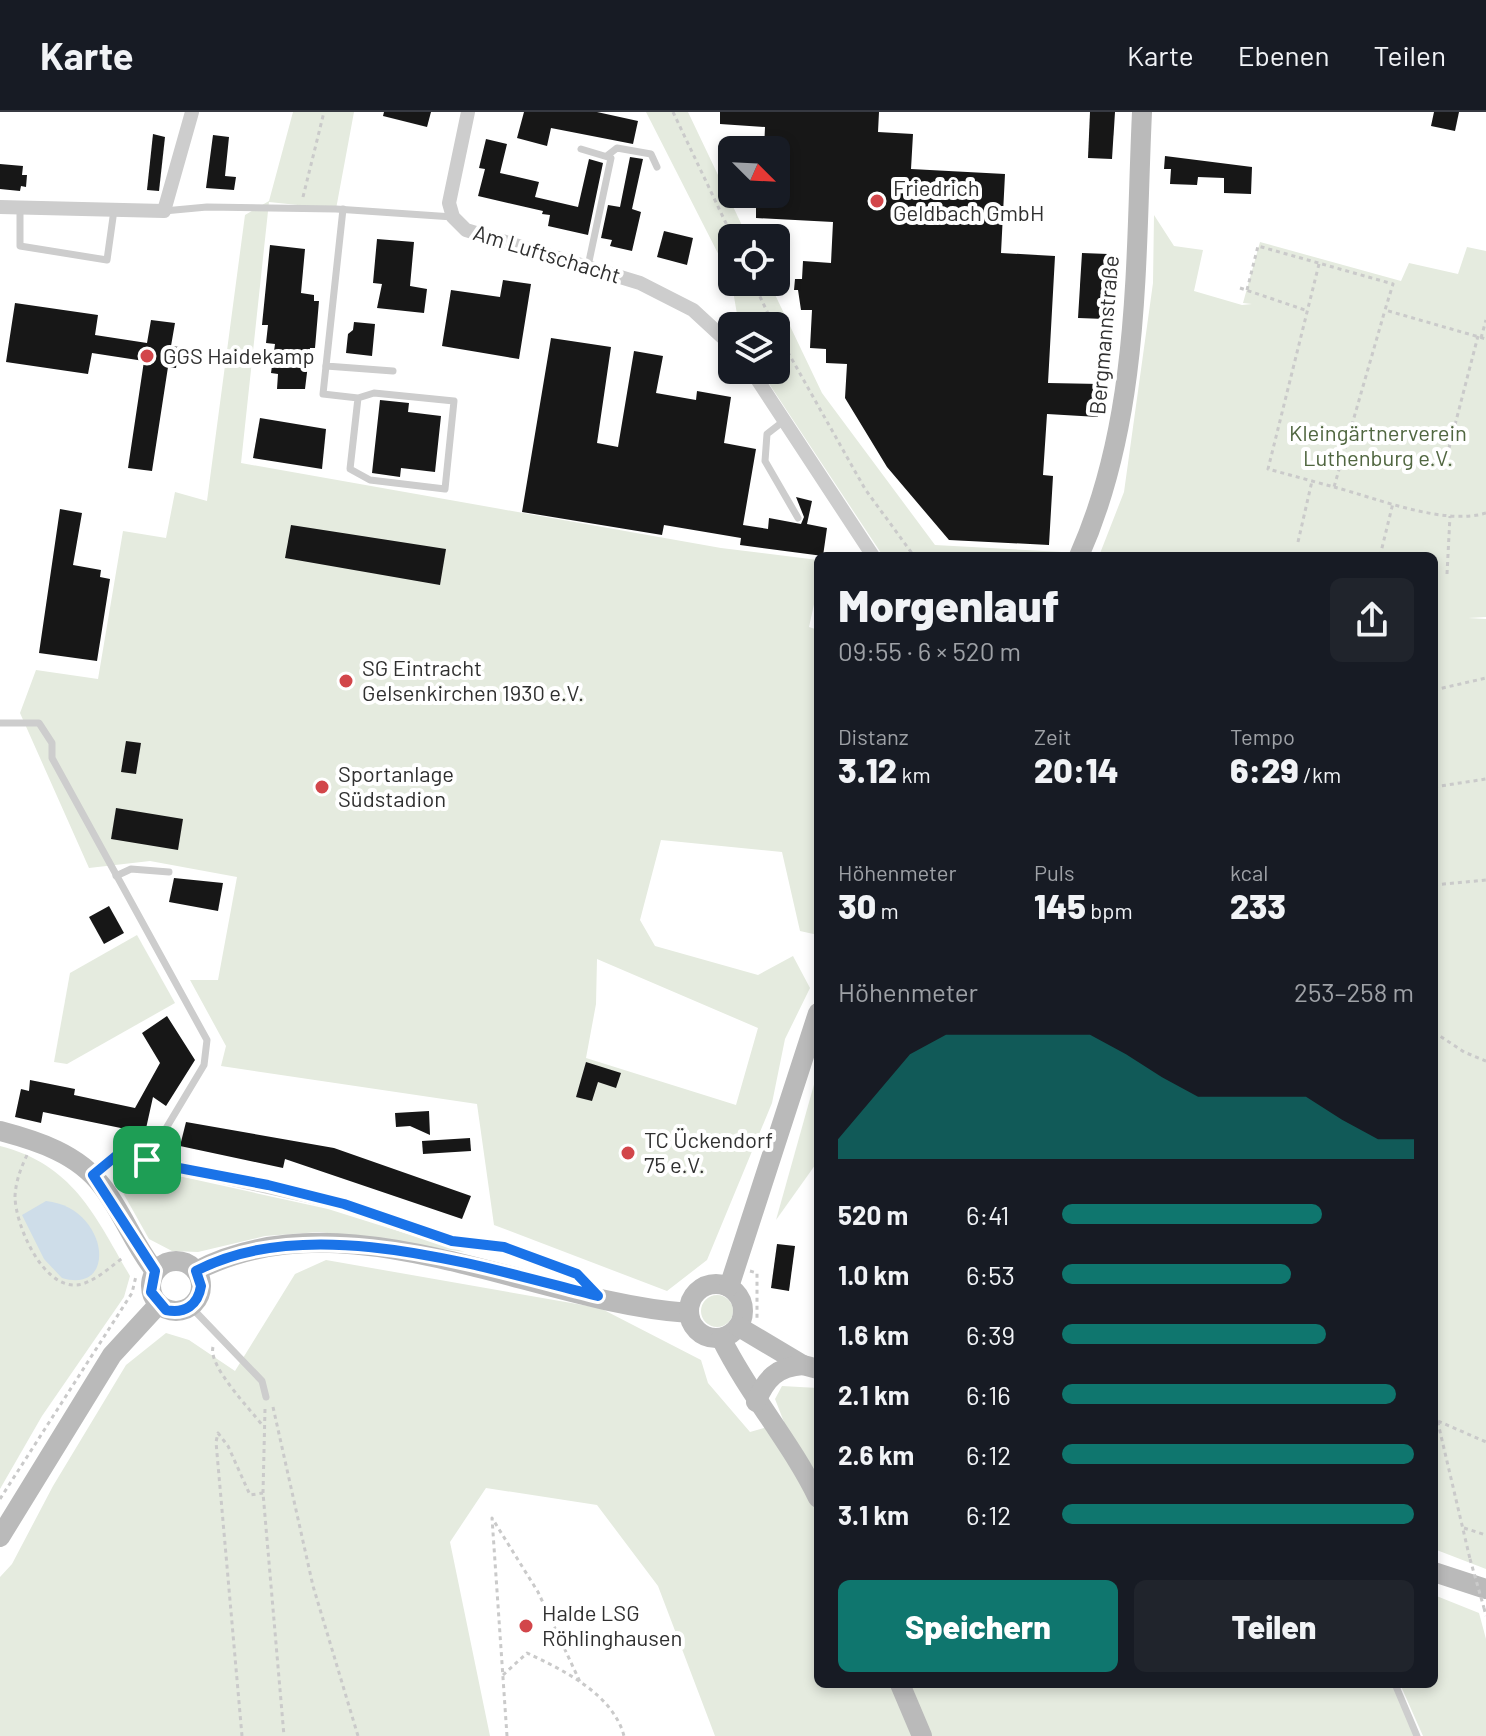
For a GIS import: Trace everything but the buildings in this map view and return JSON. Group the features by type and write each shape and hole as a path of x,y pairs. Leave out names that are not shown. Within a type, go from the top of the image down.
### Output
{"street":[{"path":"0,207 164,211 192,112"},
{"name":"Am Luftschacht","path":"468,112 449,189 453,217 466,230 588,266 675,299 693,310 718,333"},
{"name":"Bergmannstraße","path":"1081,552 1101,502 1127,386 1142,112"},
{"path":"761,384 870,552"},
{"path":"729,1287 814,1025"},
{"path":"0,1131 68,1156 93,1175 137,1248 155,1271"},
{"path":"93,1175 116,1156 147,1160 316,1197 452,1241 504,1247"},
{"path":"196,1271 212,1262 268,1247 326,1244 409,1254 526,1278 646,1309 689,1313"},
{"path":"175,1261 196,1271 201,1286 191,1307 174,1311 158,1305 150,1285 155,1271 175,1261"},
{"path":"713,1284 729,1287 741,1301 743,1319 730,1332 712,1338 696,1330 689,1313 698,1291 713,1284"},
{"path":"0,1537 104,1366 158,1305"},
{"path":"730,1332 757,1338 810,1367"},
{"path":"730,1332 756,1402 807,1474 814,1489"},
{"path":"756,1402 763,1385 783,1367 810,1367"},
{"path":"1438,1574 1485,1599"},
{"path":"902,1688 922,1736"}],"lane":[{"path":"608,155 617,148 651,154 657,167"},
{"path":"581,149 608,155"},
{"path":"588,266 602,211 610,164 608,155"},
{"path":"164,211 207,207 300,208 453,217"},
{"path":"20,208 20,246 107,260 114,210"},
{"path":"343,209 323,394 358,398 374,393 454,401 445,489 370,480 350,469 358,398"},
{"path":"326,366 393,371"},
{"path":"785,420 767,434 765,461 798,518"},
{"path":"0,723 39,723 52,743 52,758 208,1047 204,1065 147,1160"},
{"path":"116,876 131,869 169,872"},
{"path":"191,1307 215,1336 262,1381 266,1397"},
{"path":"1397,1688 1417,1736"}],"path":[{"path":"300,208 324,112"},
{"path":"673,112 726,224"},
{"path":"1247,290 1258,246 1393,284 1334,487"},
{"path":"1319,264 1268,469 1450,516 1486,513"},
{"path":"1240,288 1306,311"},
{"path":"1385,310 1482,338"},
{"path":"1449,448 1486,320"},
{"path":"790,359 865,489 911,552"},
{"path":"764,388 767,384"},
{"path":"1298,542 1312,481"},
{"path":"1381,552 1393,503"},
{"path":"1447,574 1450,516"},
{"path":"1438,689 1486,678"},
{"path":"1438,786 1486,779"},
{"path":"1438,885 1486,880"},
{"path":"1438,1035 1464,1052 1486,1061"},
{"path":"33,1141 18,1176 16,1210 48,1273 64,1283 82,1284 137,1248"},
{"path":"504,1247 577,1274"},
{"path":"0,1499 132,1293 137,1248"},
{"path":"757,1273 757,1338"},
{"path":"215,1336 211,1355 218,1369 263,1426"},
{"path":"266,1397 263,1493 284,1736"},
{"path":"266,1397 275,1411 313,1586 358,1736"},
{"path":"1438,1421 1486,1442"},
{"path":"1438,1421 1470,1559 1485,1599 1486,1616"},
{"path":"242,1736 216,1442 218,1433 228,1446 250,1495 263,1493"},
{"path":"507,1736 492,1518 538,1592 581,1684"},
{"path":"1464,1528 1486,1535"},
{"path":"503,1675 527,1653 605,1700 624,1736"}],"green space":[{"path":"293,112 354,112 336,209 269,202 241,463 721,548 814,560 814,604 809,627 814,629 814,934 800,931 782,852 661,840 640,920 655,946 758,975 793,956 810,988 785,1039 772,1103 707,1260 667,1291 494,1225 477,1104 221,1066 226,1046 190,980 218,980 237,877 150,861 89,868 20,713 36,670 98,679 123,531 166,538 175,492 207,501 245,215 269,201","holes":["597,959 758,1028 736,1105 586,1058 596,1004"]},
{"path":"646,112 688,112 718,175 718,208 734,208 741,224 718,224 718,253"},
{"name":"Kleingärtnerverein Luthenburg e.V.","path":"1154,215 1174,246 1203,250 1194,291 1242,305 1252,304 1243,303 1260,242 1401,281 1409,263 1458,274 1467,247 1486,251 1486,617 1468,618 1486,619 1486,1569 1438,1551 1438,552 1101,552 1124,492 1153,283"},
{"path":"734,296 776,296 783,312 737,312"},
{"path":"790,326 822,393 935,545 1062,552 880,552 769,384 790,384"},
{"path":"137,935 175,1003 67,1064 54,1062 70,973"},
{"path":"814,1085 814,1167 776,1220"},
{"path":"0,1146 47,1166 80,1196 130,1276 124,1297 42,1416 0,1489"},
{"path":"124,1164 328,1209 465,1252 320,1232 265,1236 198,1252 172,1251 149,1239 113,1175 116,1167"},
{"path":"326,1260 600,1308 701,1360 708,1383 750,1432 784,1422 775,1399 782,1386 814,1388 814,1688 1396,1688 1416,1736 715,1736 658,1586 597,1505 486,1488 450,1542 490,1736 0,1736 0,1577 12,1564 53,1486 126,1365 166,1333 189,1340 235,1371 295,1274"},
{"path":"717,1295 728,1300 733,1311 728,1322 717,1327 706,1322 701,1311 706,1300"},
{"path":"1438,1597 1479,1613 1486,1639 1486,1736 1423,1736 1402,1688 1438,1688"}],"water":[{"path":"46,1201 67,1207 83,1218 93,1232 99,1248 98,1263 92,1274 80,1280 62,1278 44,1259 22,1215"}],"place":[{"name":"Friedrich Geldbach GmbH","path":"877,201"},
{"name":"GGS Haidekamp","path":"147,356"},
{"name":"SG Eintracht Gelsenkirchen 1930 e.V.","path":"346,681"},
{"name":"Sportanlage Südstadion","path":"322,787"},
{"name":"TC Ückendorf 75 e.V.","path":"628,1153"},
{"name":"Halde LSG Röhlinghausen","path":"526,1626"}],"route":[{"path":"116,1156 147,1160 344,1204 452,1241 504,1247 577,1274 598,1296 409,1254 364,1247 296,1243 212,1262 196,1271 200,1278 200,1294 191,1307 166,1310 158,1305 151,1292 155,1271 137,1248 104,1188 93,1175 116,1156"}]}
